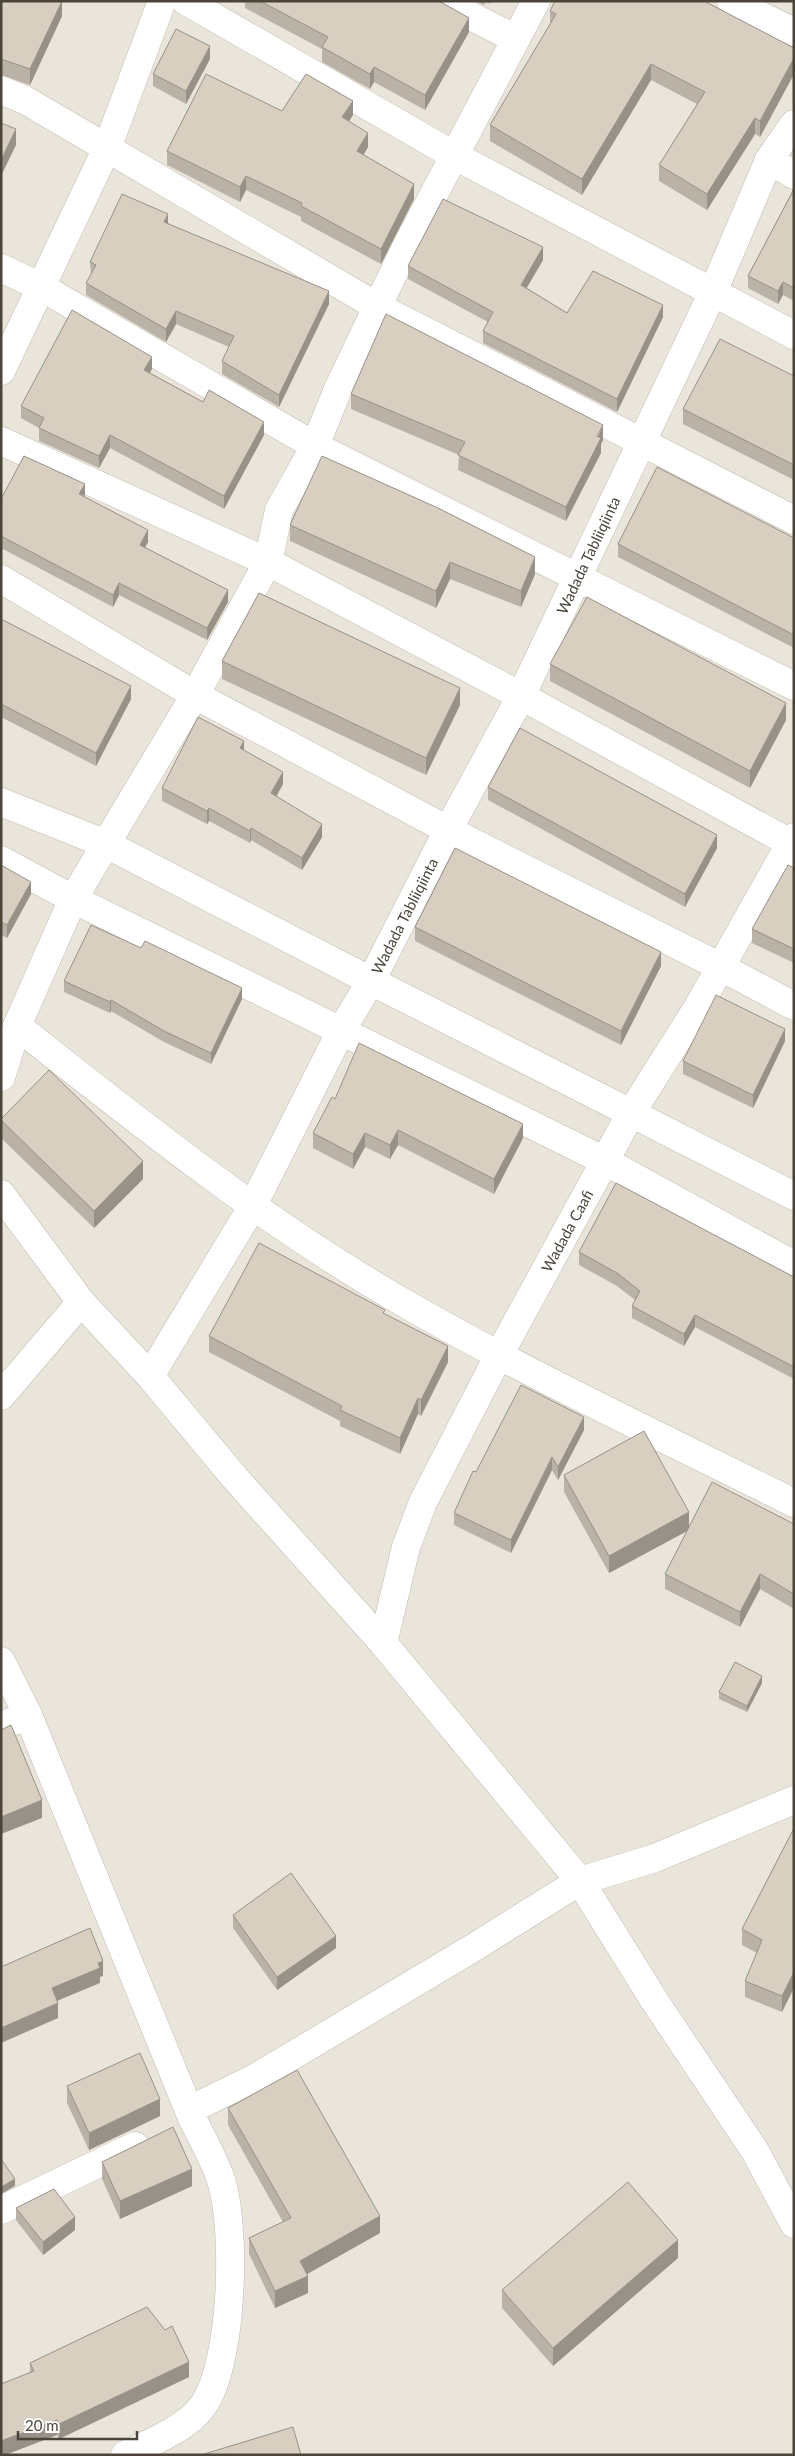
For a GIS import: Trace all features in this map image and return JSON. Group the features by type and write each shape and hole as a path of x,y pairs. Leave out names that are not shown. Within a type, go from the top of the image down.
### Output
{"street":[{"path":"1,371 107,148 162,1"},
{"path":"186,1 455,156 794,335"},
{"path":"441,1 516,39"},
{"path":"1,1077 17,1026 73,899 195,695 268,562 279,510 315,446 338,389 406,247 536,1"},
{"path":"732,1 794,32"},
{"path":"1,90 25,100 378,308 794,520"},
{"name":"Wadada Tabliiqiinta","path":"150,1376 252,1207 341,1031 371,981 448,830 521,696 712,292 769,160 794,124"},
{"path":"769,160 794,175"},
{"path":"1,268 41,287 315,446 794,686"},
{"path":"1,441 268,562 793,842"},
{"path":"1,579 195,695 448,830 719,966 794,1006"},
{"path":"1,802 106,844 794,1196"},
{"name":"Wadada Caafi","path":"383,1644 406,1547 423,1502 499,1355 631,1113 698,1007 719,966 793,842"},
{"path":"1,860 73,899 605,1161 794,1265"},
{"path":"17,1026 177,1152 252,1207 412,1307 499,1355 794,1503"},
{"path":"1,1194 81,1302 150,1376 235,1478 383,1644 580,1881 654,2000 755,2151 794,2224"},
{"path":"1,1396 81,1302"},
{"path":"1,1661 28,1715 190,2114 221,2181 232,2254 227,2317 213,2389 201,2409 176,2430 125,2455"},
{"path":"1,1726 28,1715"},
{"path":"1,2210 162,2133 190,2114 256,2078 473,1948 580,1881 655,1858 794,1800"}],"shaded area":[{"path":"1,1 794,1 794,2455 1,2455"}],"building":[{"path":"1,1 62,1 30,69 1,59"},
{"path":"260,1 439,1 469,18 425,95 374,67 370,74 322,47 328,37"},
{"path":"555,1 704,1 794,48 794,58 760,121 755,118 707,194 659,165 705,92 651,64 582,179 490,125 556,14 550,11"},
{"path":"176,29 210,46 186,91 153,74"},
{"path":"206,74 282,111 306,74 353,101 342,117 368,133 357,151 414,184 381,249 301,206 302,203 246,176 240,187 167,151"},
{"path":"1,123 16,129 1,160"},
{"path":"794,189 794,288 783,282 778,291 748,276"},
{"path":"122,194 168,214 164,222 329,291 279,395 222,361 234,336 176,311 166,329 86,283 96,265 90,262"},
{"path":"443,199 543,247 521,285 567,313 593,271 663,305 617,399 483,331 493,312 408,266"},
{"path":"72,310 152,357 144,370 203,402 209,390 264,422 224,496 110,435 99,456 39,428 44,418 21,406"},
{"path":"386,314 603,425 597,436 601,438 566,507 458,455 465,442 351,394"},
{"path":"720,339 794,376 794,465 683,409"},
{"path":"24,456 85,484 79,494 148,530 140,545 228,590 207,628 119,583 113,595 1,536 1,499"},
{"path":"322,456 438,508 535,557 521,591 450,562 436,591 290,525"},
{"path":"657,467 794,538 794,635 618,544"},
{"path":"259,593 460,688 426,758 222,661"},
{"path":"587,597 786,703 750,771 550,664"},
{"path":"1,619 131,686 96,753 1,704"},
{"path":"198,717 244,741 240,748 283,772 271,793 322,824 302,858 251,828 250,831 209,808 207,811 162,788"},
{"path":"520,728 717,835 685,894 488,787"},
{"path":"455,848 661,952 621,1031 415,927"},
{"path":"1,865 31,882 7,925 1,922"},
{"path":"788,865 794,868 794,949 752,929"},
{"path":"91,925 141,948 145,941 242,988 211,1053 164,1031 111,1000 110,1002 64,981"},
{"path":"716,995 785,1029 753,1095 683,1061"},
{"path":"359,1043 523,1124 494,1179 398,1130 390,1145 365,1133 353,1154 313,1133 332,1097 335,1099"},
{"path":"49,1070 143,1161 94,1211 1,1120"},
{"path":"616,1183 794,1277 794,1367 695,1315 684,1334 632,1306 640,1291 617,1273 579,1252"},
{"path":"259,1243 385,1310 383,1313 448,1346 421,1400 418,1398 400,1438 340,1410 342,1406 209,1336"},
{"path":"521,1385 584,1417 558,1467 552,1457 511,1540 454,1513 473,1471 476,1472"},
{"path":"644,1431 689,1512 609,1556 564,1475"},
{"path":"712,1482 794,1524 794,1594 760,1574 740,1612 665,1574"},
{"path":"735,1662 762,1676 747,1706 719,1692"},
{"path":"11,1725 42,1800 1,1817 1,1730"},
{"path":"793,1830 794,1972 782,1996 745,1981 762,1940 742,1929"},
{"path":"291,1873 336,1936 277,1977 233,1915"},
{"path":"90,1928 103,1961 98,1963 100,1968 52,1988 58,2003 1,2028 1,1967"},
{"path":"140,2053 160,2099 89,2133 67,2086"},
{"path":"297,2070 380,2216 300,2261 308,2276 275,2291 249,2238 291,2218 228,2108"},
{"path":"173,2127 192,2169 120,2201 102,2162"},
{"path":"1,2159 15,2179 1,2187"},
{"path":"628,2182 678,2240 553,2348 502,2290"},
{"path":"54,2189 75,2217 43,2242 16,2208"},
{"path":"147,2307 165,2330 172,2326 189,2362 59,2424 57,2420 1,2441 1,2384 34,2371 30,2363"},
{"path":"293,2427 301,2455 201,2455"}]}
